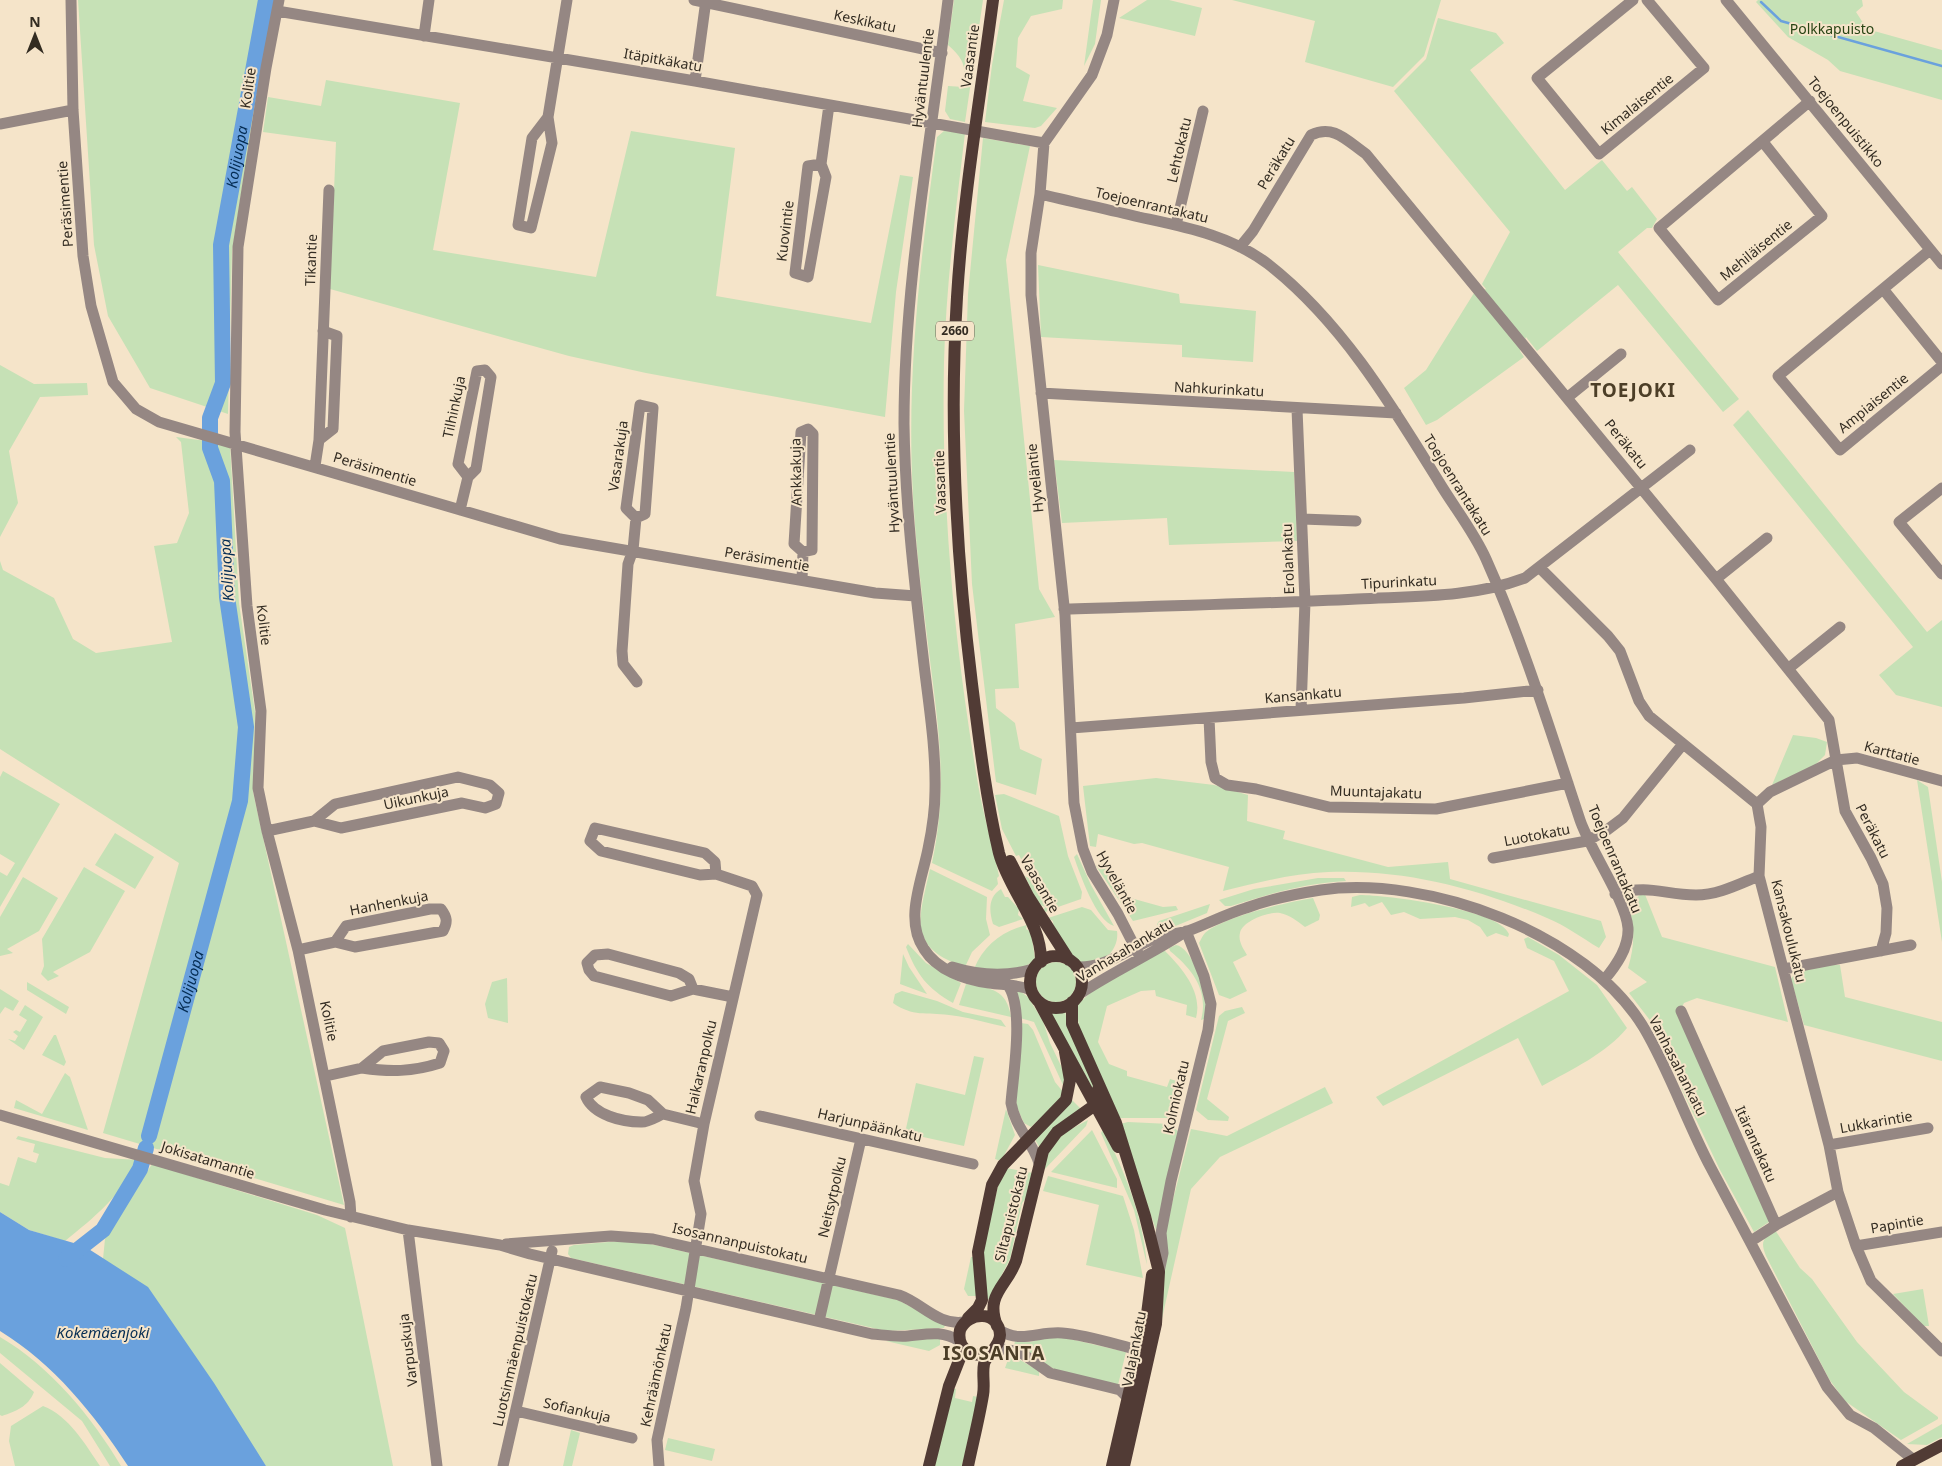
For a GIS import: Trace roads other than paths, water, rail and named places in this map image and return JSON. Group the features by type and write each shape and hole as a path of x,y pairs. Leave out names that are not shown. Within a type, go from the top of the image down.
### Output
{"main road":[{"name":"Vaasantie","path":"993,0 973,144 957,296 953,388 954,466 959,562 985,776 1003,863 1013,889 1037,934 1041,946 1037,965"},
{"name":"Vaasantie","path":"993,818 1008,857 1028,896 1073,964"},
{"path":"1054,957 1073,964 1081,980 1075,999 1056,1008 1039,1002 1031,990 1030,980 1037,965 1054,957"},
{"name":"Valajankatu","path":"1075,999 1072,1024 1116,1123 1151,1238 1159,1272 1156,1324 1124,1466"},
{"name":"Valajankatu","path":"1039,1002 1128,1166"},
{"name":"Siltapuistokatu","path":"966,1320 978,1308 982,1300 978,1252 992,1185 1003,1165 1026,1139 1062,1105 1068,1094 1070,1074 1065,1052"},
{"path":"1095,1105 1100,1086"},
{"name":"Siltapuistokatu","path":"998,1328 992,1310 993,1302 997,1292 1012,1272 1016,1261 1039,1163 1049,1140 1095,1105"},
{"name":"Valajankatu","path":"1112,1466 1147,1314 1152,1278 1151,1238"},
{"path":"928,1466 948,1386 960,1358 960,1330 966,1320 983,1315 989,1318 998,1328 999,1339 984,1363 984,1393 968,1466"},
{"path":"961,1343 973,1355 987,1354 994,1349"},
{"path":"1902,1466 1942,1445"}],"street":[{"name":"Peräsimentie","path":"71,0 73,110 88,290 103,352 113,382 136,410 159,422 560,539 875,593 916,596"},
{"path":"424,36 430,0"},
{"path":"548,117 532,138 518,225 531,228 552,143 548,117 567,0"},
{"name":"Hyväntuulentie","path":"948,0 914,258 906,360 906,481 916,596 933,741 936,793 929,847 916,902 915,924 921,944 932,959 954,968 989,979 1014,974 1037,965"},
{"path":"1044,143 1092,75 1107,35 1114,0"},
{"name":"Kimalaisentie","path":"1633,0 1537,78 1599,154 1704,68 1647,0"},
{"name":"Toejoenpuistikko","path":"1726,0 1942,264"},
{"path":"695,81 702,1"},
{"name":"Keskikatu","path":"702,1 942,53"},
{"name":"Itäpitkäkatu","path":"278,6 424,36 557,57 1044,143"},
{"name":"Kolitie","path":"278,6 238,247 235,432 246,606 260,711 258,788 267,831 298,950 326,1076 350,1202 350,1217"},
{"name":"Mehiläisentie","path":"1763,142 1822,216 1718,300 1659,228 1810,101"},
{"name":"Kuovintie","path":"821,164 808,166 795,273 808,277 826,176 821,164 829,105"},
{"path":"0,124 73,110"},
{"name":"Lehtokatu","path":"1176,225 1203,111"},
{"name":"Peräkatu","path":"1240,247 1253,231 1311,135 1322,130 1337,133 1366,154 1642,487 1789,668 1828,720 1845,811 1883,884 1887,908 1886,933 1881,951"},
{"name":"Hyveläntie","path":"1044,143 1040,194 1030,268 1041,394 1064,609 1074,803 1083,850 1092,872 1118,914 1138,952"},
{"name":"Tikantie","path":"315,466 319,440 328,190"},
{"name":"Toejoenrantakatu","path":"1040,194 1197,229 1240,247 1267,264 1289,283 1342,339 1396,413 1485,557 1538,690 1587,841 1623,912 1628,928 1627,934 1617,965 1604,980"},
{"name":"Ampiaisentie","path":"1930,250 1778,376 1840,450 1942,366"},
{"path":"1883,289 1942,362"},
{"path":"1568,397 1621,354"},
{"name":"Tilhinkuja","path":"460,510 468,477 476,469 491,377 486,370 477,371 458,464 468,477"},
{"name":"Nahkurinkatu","path":"1041,394 1396,413"},
{"name":"Vasarakuja","path":"640,405 648,405 653,408 645,514 636,518 626,508 640,405"},
{"name":"Erolankatu","path":"1297,409 1304,602 1301,709"},
{"name":"Ankkakuja","path":"808,428 813,434 812,550 803,552 794,544 801,432 808,428"},
{"name":"Tipurinkatu","path":"1064,609 1304,602 1452,594 1498,589 1525,578 1540,568 1690,450"},
{"path":"1942,488 1899,522 1942,574"},
{"name":"Vasarakuja","path":"636,518 633,550 628,564 622,651 623,664 637,682"},
{"path":"1302,519 1356,521"},
{"path":"1716,579 1767,538"},
{"name":"Ankkakuja","path":"802,580 803,552"},
{"path":"1540,568 1608,636 1620,651 1639,701 1649,716 1757,804"},
{"path":"1789,668 1840,627"},
{"name":"Kansankatu","path":"1071,728 1464,698 1538,690"},
{"name":"Muuntajakatu","path":"1209,718 1211,762 1215,778 1227,785 1256,789 1329,807 1436,809 1568,784"},
{"name":"Luotokatu","path":"1493,858 1587,841 1607,830 1623,818 1683,744"},
{"name":"Karttatie","path":"1757,804 1770,792 1820,770 1836,760 1857,758 1942,781"},
{"name":"Uikunkuja","path":"267,831 314,821 342,828 462,803 485,808 496,804 499,793 490,785 458,777 334,804 314,821"},
{"name":"Kansakoulukatu","path":"1757,804 1761,834 1759,876 1829,1145 1838,1192 1856,1246 1871,1281 1942,1351"},
{"path":"595,828 705,853 715,862 716,874 700,875 601,852 590,841 595,828"},
{"name":"Haikaranpolku","path":"688,1291 701,1214 694,1181 704,1124 757,895 752,886 716,874"},
{"path":"1615,894 1648,888 1697,895 1720,892 1759,876"},
{"name":"Vanhasahankatu","path":"1073,964 1089,968 1138,952 1164,946 1186,931 1245,908 1281,897 1323,890 1382,890 1451,902 1510,920 1563,949 1604,980 1643,1027 1710,1166 1826,1388 1850,1415 1874,1428 1914,1460"},
{"name":"Hanhenkuja","path":"298,950 335,942 355,948 443,931 447,925 447,917 441,909 430,909 346,926 335,942"},
{"name":"Kolmiokatu","path":"1159,1272 1162,1253 1161,1233 1208,1030 1211,1004 1204,976 1186,931"},
{"path":"1784,969 1911,945"},
{"name":"Vanhasahankatu","path":"1075,999 1138,952"},
{"path":"693,989 689,979 679,972 608,954 595,955 587,963 589,970 594,976 671,996 693,989 733,997"},
{"path":"989,979 1031,990"},
{"path":"989,979 1008,998 1015,1010"},
{"name":"Siltapuistokatu","path":"1007,984 1013,995 1015,1010 1016,1042 1011,1103 1018,1126 1035,1150 1039,1163"},
{"name":"Itärantakatu","path":"1680,1011 1776,1225"},
{"path":"326,1076 362,1068 392,1073 429,1067 440,1063 444,1051 439,1043 429,1042 383,1051 362,1068"},
{"path":"662,1114 642,1123 608,1116 590,1106 586,1097 600,1087 629,1093 648,1100 662,1114 704,1124"},
{"name":"Jokisatamantie","path":"0,1115 137,1153 350,1217 408,1230"},
{"name":"Harjunpäänkatu","path":"760,1116 973,1164"},
{"name":"Lukkarintie","path":"1829,1145 1928,1128"},
{"name":"Neitsytpolku","path":"819,1321 861,1139"},
{"path":"1751,1242 1776,1225 1838,1192"},
{"name":"Isosannanpuistokatu","path":"408,1230 500,1245 688,1291 885,1336 946,1334 961,1343"},
{"name":"Varpuskuja","path":"408,1230 437,1466"},
{"name":"Papintie","path":"1856,1246 1942,1232"},
{"name":"Isosannanpuistokatu","path":"500,1245 625,1236 653,1239 696,1247 910,1299 943,1321 955,1323 966,1320"},
{"name":"Luotsinmäenpuistokatu","path":"503,1466 551,1258 552,1241"},
{"name":"Kehräämönkatu","path":"659,1466 657,1457 658,1432 688,1291"},
{"path":"998,1328 1013,1337 1022,1338 1064,1333 1138,1350 1143,1357 1145,1372"},
{"path":"994,1349 1020,1352 1050,1373 1120,1390 1127,1397"},
{"name":"Sofiankuja","path":"516,1411 632,1438"}],"water":[{"name":"Kokemäenjoki","path":"0,1212 29,1230 84,1246 148,1287 214,1383 266,1466 128,1466 72,1391 20,1344 0,1331"}],"waterway":[{"name":"Kolijuopa","path":"149,1136 240,801 246,727 227,597 222,481 210,448 210,418 223,383 221,245 266,0"},
{"path":"1761,2 1781,21 1942,66"},
{"name":"Kolijuopa","path":"66,1259 103,1230 140,1169 146,1148"}],"district":[{"name":"TOEJOKI","path":"1633,390"},
{"name":"ISOSANTA","path":"994,1353"}],"park label":[{"name":"Polkkapuisto","path":"1832,29"}]}
